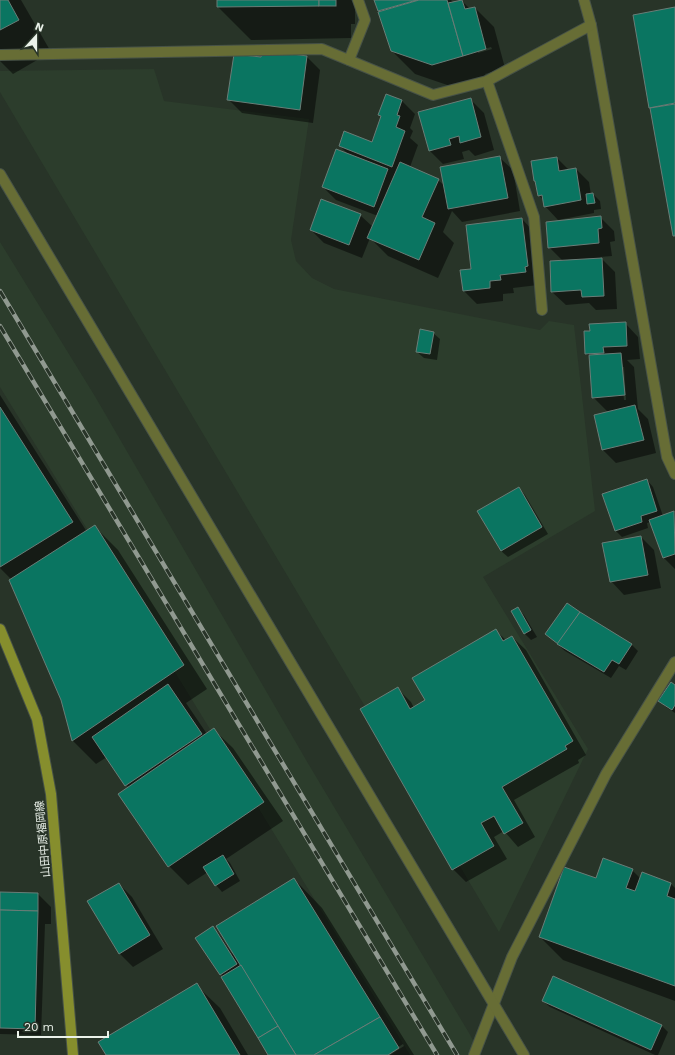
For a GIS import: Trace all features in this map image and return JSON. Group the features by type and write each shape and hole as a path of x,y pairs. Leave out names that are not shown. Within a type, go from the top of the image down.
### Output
{"main road":[{"name":"山田中原福岡線","path":"0,630 37,719 51,794 73,1055"}],"street":[{"path":"349,60 365,20 358,0"},
{"path":"584,0 591,25 667,457 675,474"},
{"path":"0,55 322,49 433,95 487,81 591,25"},
{"path":"487,81 534,217 542,310"},
{"path":"0,174 524,1055"},
{"path":"474,1055 512,956 606,774 675,662"}],"shaded area":[{"path":"154,69 164,101 309,119 291,240 296,261 312,278 334,289 540,330 549,321 574,325 595,511 483,577 588,749 499,932 0,92 0,71"},
{"path":"0,242 96,398 309,765 481,1055 410,1055 0,387"}],"building":[{"path":"0,0 8,0 19,20 0,30"},
{"path":"217,0 319,0 319,6 217,7"},
{"path":"319,0 336,0 336,6 319,6"},
{"path":"374,0 417,0 378,11"},
{"path":"419,0 447,0 463,56 432,65 391,51 378,12"},
{"path":"462,0 465,9 475,7 486,49 463,56 448,3"},
{"path":"675,7 675,103 649,108 633,15"},
{"path":"263,50 307,56 300,110 227,100 234,54 261,57"},
{"path":"386,94 402,100 397,115 400,116 396,127 405,131 392,167 339,146 344,131 372,142 381,116 378,115"},
{"path":"471,98 481,137 460,143 459,136 449,139 451,145 429,151 418,112"},
{"path":"675,104 675,236 673,236 650,108"},
{"path":"336,149 388,169 374,207 322,187"},
{"path":"500,156 508,198 448,209 440,167"},
{"path":"557,157 559,171 576,168 581,200 544,207 542,195 538,196 531,161"},
{"path":"400,162 439,179 422,217 435,223 419,260 367,238"},
{"path":"593,193 595,203 587,204 586,194"},
{"path":"321,199 361,214 349,245 310,230"},
{"path":"601,216 602,228 598,229 599,243 548,248 546,222"},
{"path":"522,218 528,266 525,267 526,272 500,275 501,280 490,281 490,288 463,291 460,270 471,269 466,225"},
{"path":"602,258 604,296 582,297 581,290 551,292 550,261"},
{"path":"626,322 627,346 603,347 604,353 585,354 584,331 590,331 589,324"},
{"path":"420,329 434,332 430,354 416,352"},
{"path":"621,353 625,395 592,398 589,355"},
{"path":"635,405 644,440 602,450 594,415"},
{"path":"0,407 73,522 0,567"},
{"path":"647,479 657,511 641,516 642,522 615,531 602,494"},
{"path":"519,487 542,527 501,551 477,511"},
{"path":"674,511 675,554 663,558 649,520"},
{"path":"95,525 184,665 72,741 61,700 9,580"},
{"path":"641,536 648,575 610,582 602,543"},
{"path":"567,603 580,612 558,644 545,634"},
{"path":"518,607 531,630 524,634 511,611"},
{"path":"580,612 632,644 619,664 612,660 604,672 557,644"},
{"path":"496,629 503,641 512,636 573,741 565,746 567,749 502,787 523,823 504,834 494,816 481,823 494,846 452,870 360,709 398,687 410,709 425,700 412,678"},
{"path":"671,682 675,685 675,705 672,710 658,701"},
{"path":"168,684 202,734 125,786 92,737"},
{"path":"214,728 264,802 168,867 118,794"},
{"path":"223,855 234,874 215,886 203,867"},
{"path":"603,858 633,869 626,888 635,891 642,872 671,883 667,896 675,899 675,986 539,937 564,867 596,878"},
{"path":"294,878 380,1017 314,1055 296,1055 216,926"},
{"path":"119,883 150,935 119,954 87,901"},
{"path":"0,892 38,893 38,911 0,910"},
{"path":"0,910 38,911 35,1029 0,1028"},
{"path":"213,926 237,964 220,975 195,938"},
{"path":"241,965 278,1026 258,1038 221,977"},
{"path":"553,976 662,1025 651,1050 542,1001"},
{"path":"197,983 240,1055 106,1055 98,1042"},
{"path":"380,1017 399,1048 388,1055 314,1055"},
{"path":"278,1026 296,1055 268,1055 258,1038"}],"railway":[{"path":"0,291 457,1055"},
{"path":"0,326 437,1055"}]}
